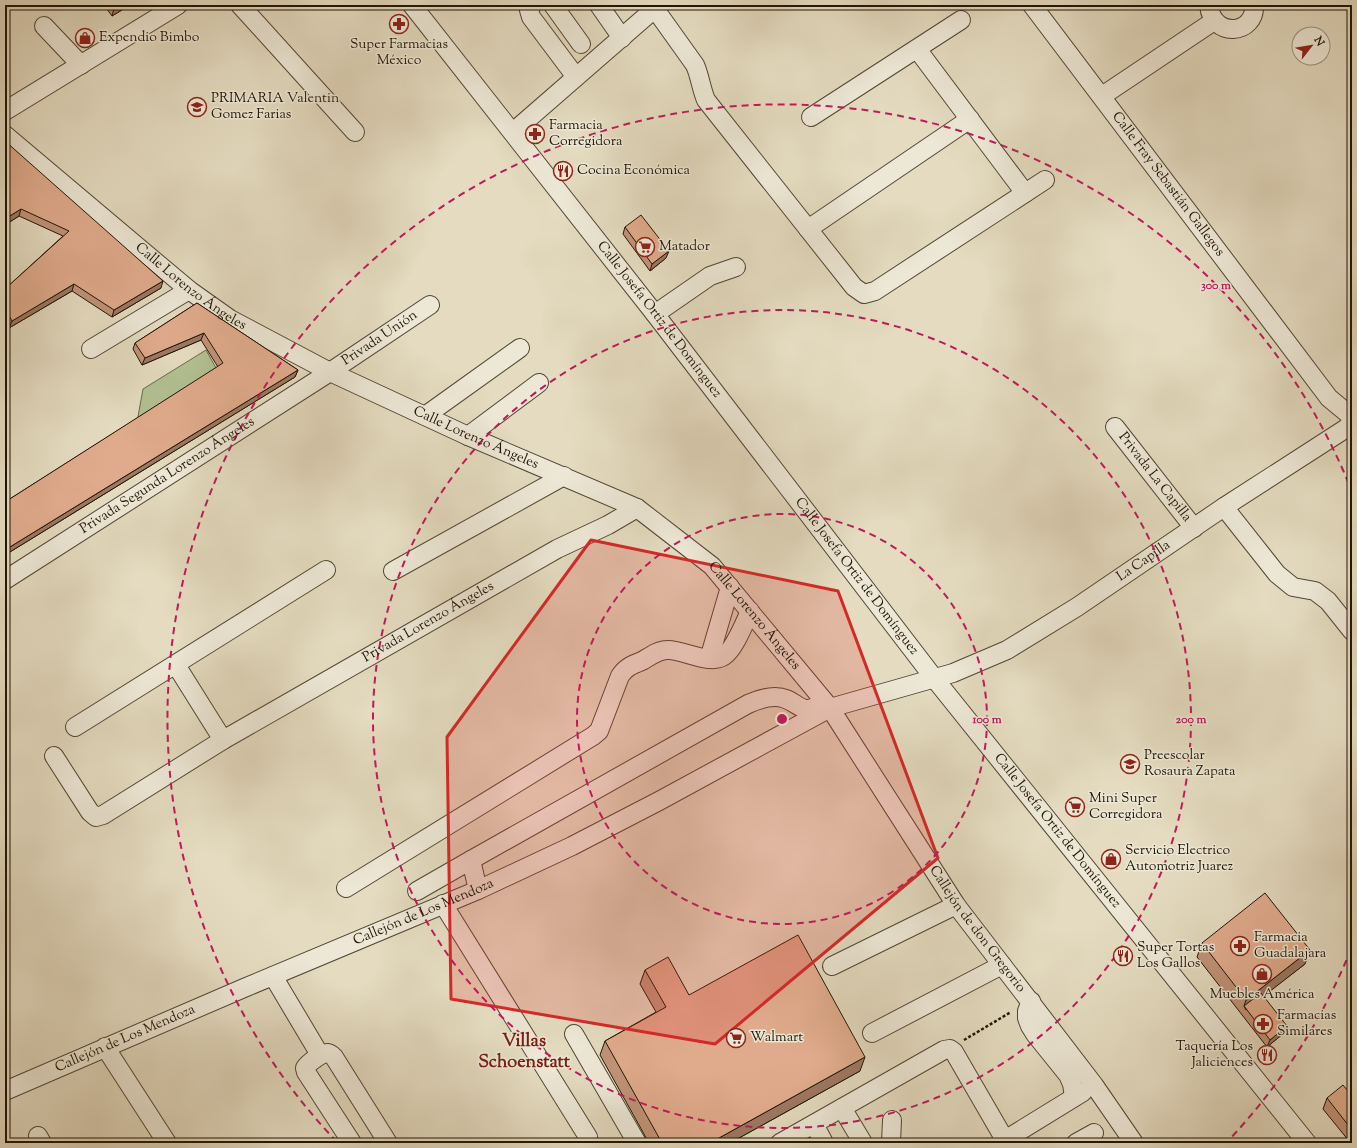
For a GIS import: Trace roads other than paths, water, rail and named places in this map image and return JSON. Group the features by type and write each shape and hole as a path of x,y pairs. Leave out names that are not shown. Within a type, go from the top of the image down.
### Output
{"street":[{"path":"5,111 178,5"},
{"path":"240,5 355,132"},
{"name":"Calle Josefa Ortiz de Domínguez","path":"412,5 655,314 934,678 1307,1143"},
{"path":"532,5 529,10 531,17 576,77"},
{"path":"553,5 581,44"},
{"path":"599,5 622,38"},
{"name":"Calle Fray Sebastián Gallegos","path":"1032,5 1350,424"},
{"path":"1102,96 1212,13 1220,26 1228,29 1237,29 1246,25 1252,18 1255,10 1254,5"},
{"path":"513,132 657,7 695,65 706,100 854,287 864,294 875,291 1045,180"},
{"path":"811,117 961,20"},
{"path":"44,26 81,65"},
{"path":"917,49 1025,193"},
{"path":"808,229 970,119"},
{"name":"Calle Lorenzo Ángeles","path":"5,136 189,290 230,319 330,372 468,436 637,508 712,566 827,704"},
{"path":"655,314 710,276 736,267"},
{"path":"91,349 189,290"},
{"name":"Privada Unión","path":"330,372 430,305"},
{"path":"425,416 520,348"},
{"name":"Privada Segunda Lorenzo Ángeles","path":"5,580 330,372"},
{"path":"468,436 539,383"},
{"name":"La Capilla","path":"934,678 953,673 1007,650 1077,607 1224,507 1350,424"},
{"name":"Privada La Capilla","path":"1115,427 1194,528"},
{"path":"393,571 564,476"},
{"path":"1224,507 1276,574 1293,587 1315,591 1328,601 1352,631"},
{"name":"Privada Lorenzo Ángeles","path":"54,756 90,812 96,817 103,815 223,740 557,549 608,525 637,508"},
{"path":"75,727 326,570"},
{"path":"709,659 730,587"},
{"path":"346,888 593,736 599,731 620,676 625,669 660,651 668,650 709,659 719,658 725,655 732,646 750,611"},
{"path":"176,665 223,740"},
{"path":"417,891 748,704 762,698 777,697 791,701 804,709 810,710 827,704 934,678"},
{"name":"Callejón de Los Mendoza","path":"5,1090 478,890 572,846 659,801 827,704"},
{"name":"Callejón de don Gregorio","path":"827,704 956,905 1094,1085 1134,1143"},
{"path":"470,860 478,890"},
{"path":"443,904 588,1137"},
{"path":"832,966 956,905"},
{"path":"872,1034 1002,965"},
{"path":"273,976 320,1055"},
{"path":"1031,1001 1027,1011 1027,1018 1030,1026 1068,1074 1072,1084 1074,1097"},
{"path":"574,1034 637,1143"},
{"path":"106,1047 167,1143"},
{"path":"781,1143 944,1050 950,1049 954,1052 1002,1142 1094,1085"},
{"path":"352,1143 306,1072 305,1068 308,1064 326,1052 330,1053 334,1057 388,1143"},
{"path":"842,1108 863,1143"},
{"path":"891,1143 892,1120"},
{"path":"814,1124 824,1143"}],"place":[{"name":"Super Farmacias México","path":"399,24"},
{"name":"Expendio Bimbo","path":"85,38"},
{"name":"PRIMARIA Valentin Gomez Farias","path":"197,107"},
{"name":"Farmacia Corregidora","path":"535,134"},
{"name":"Cocina Económica","path":"563,171"},
{"name":"Matador","path":"645,247"},
{"name":"Preescolar Rosaura Zapata","path":"1130,764"},
{"name":"Mini Super Corregidora","path":"1075,807"},
{"name":"Servicio Electrico Automotriz Juarez","path":"1111,859"},
{"name":"Farmacia Guadalajara","path":"1240,946"},
{"name":"Super Tortas Los Gallos","path":"1123,956"},
{"name":"Muebles América","path":"1262,974"},
{"name":"Farmacias Similares","path":"1263,1024"},
{"name":"Walmart","path":"736,1038"},
{"name":"Taquería Los Jaliciences","path":"1267,1055"}],"district":[{"name":"Villas Schoenstatt","path":"524,1052"}]}
